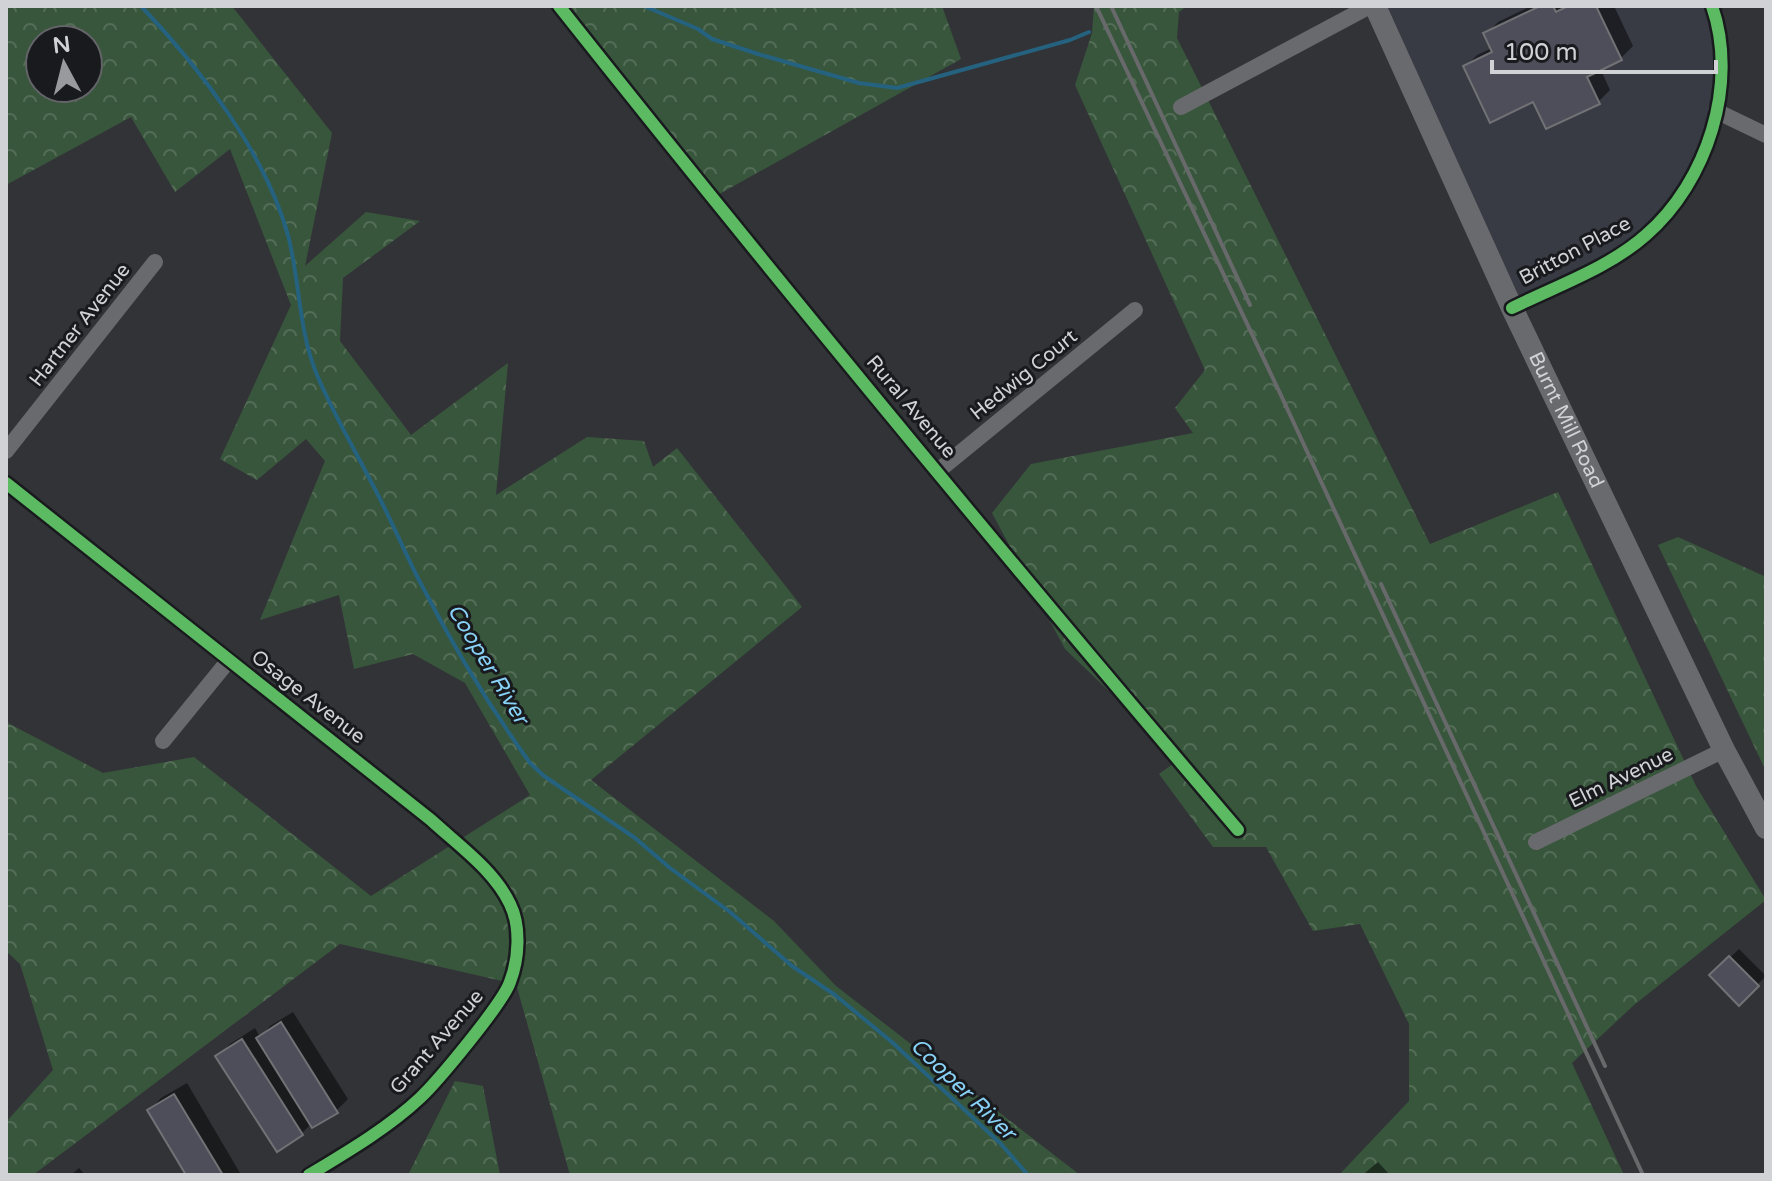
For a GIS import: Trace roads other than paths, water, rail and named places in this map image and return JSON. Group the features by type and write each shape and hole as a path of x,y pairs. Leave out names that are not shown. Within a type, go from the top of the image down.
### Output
{"main road":[{"name":"Burnt Mill Road","path":"1372,6 1512,308 1724,750 1766,828"}],"street":[{"name":"Rural Avenue","path":"559,6 710,196 1070,633 1238,830"},
{"path":"1181,107 1372,6"},
{"name":"Britton Place","path":"1512,308 1619,255 1663,219 1702,157 1716,111 1721,73 1712,6"},
{"path":"1716,111 1766,135"},
{"name":"Hartner Avenue","path":"6,451 155,262"},
{"name":"Hedwig Court","path":"938,471 1135,310"},
{"name":"Osage Avenue","path":"6,483 431,820 495,879 511,904 517,926 510,983"},
{"path":"163,741 229,660"},
{"name":"Elm Avenue","path":"1536,842 1724,750"},
{"name":"Grant Avenue","path":"309,1175 422,1097 494,1008 510,983"}],"waterway":[{"name":"Cooper River","path":"141,6 208,85 229,114 265,176 289,239 303,325 311,359 324,392 445,628 530,763 544,776 635,838 730,912 792,966 835,995 893,1043 1001,1144 1028,1175"},
{"path":"644,6 698,29 712,39 758,54 859,83 897,88 1089,32"}],"railway":[{"path":"1096,6 1279,391 1643,1175"},
{"path":"1111,6 1250,305"},
{"path":"1381,584 1605,1066"}]}
